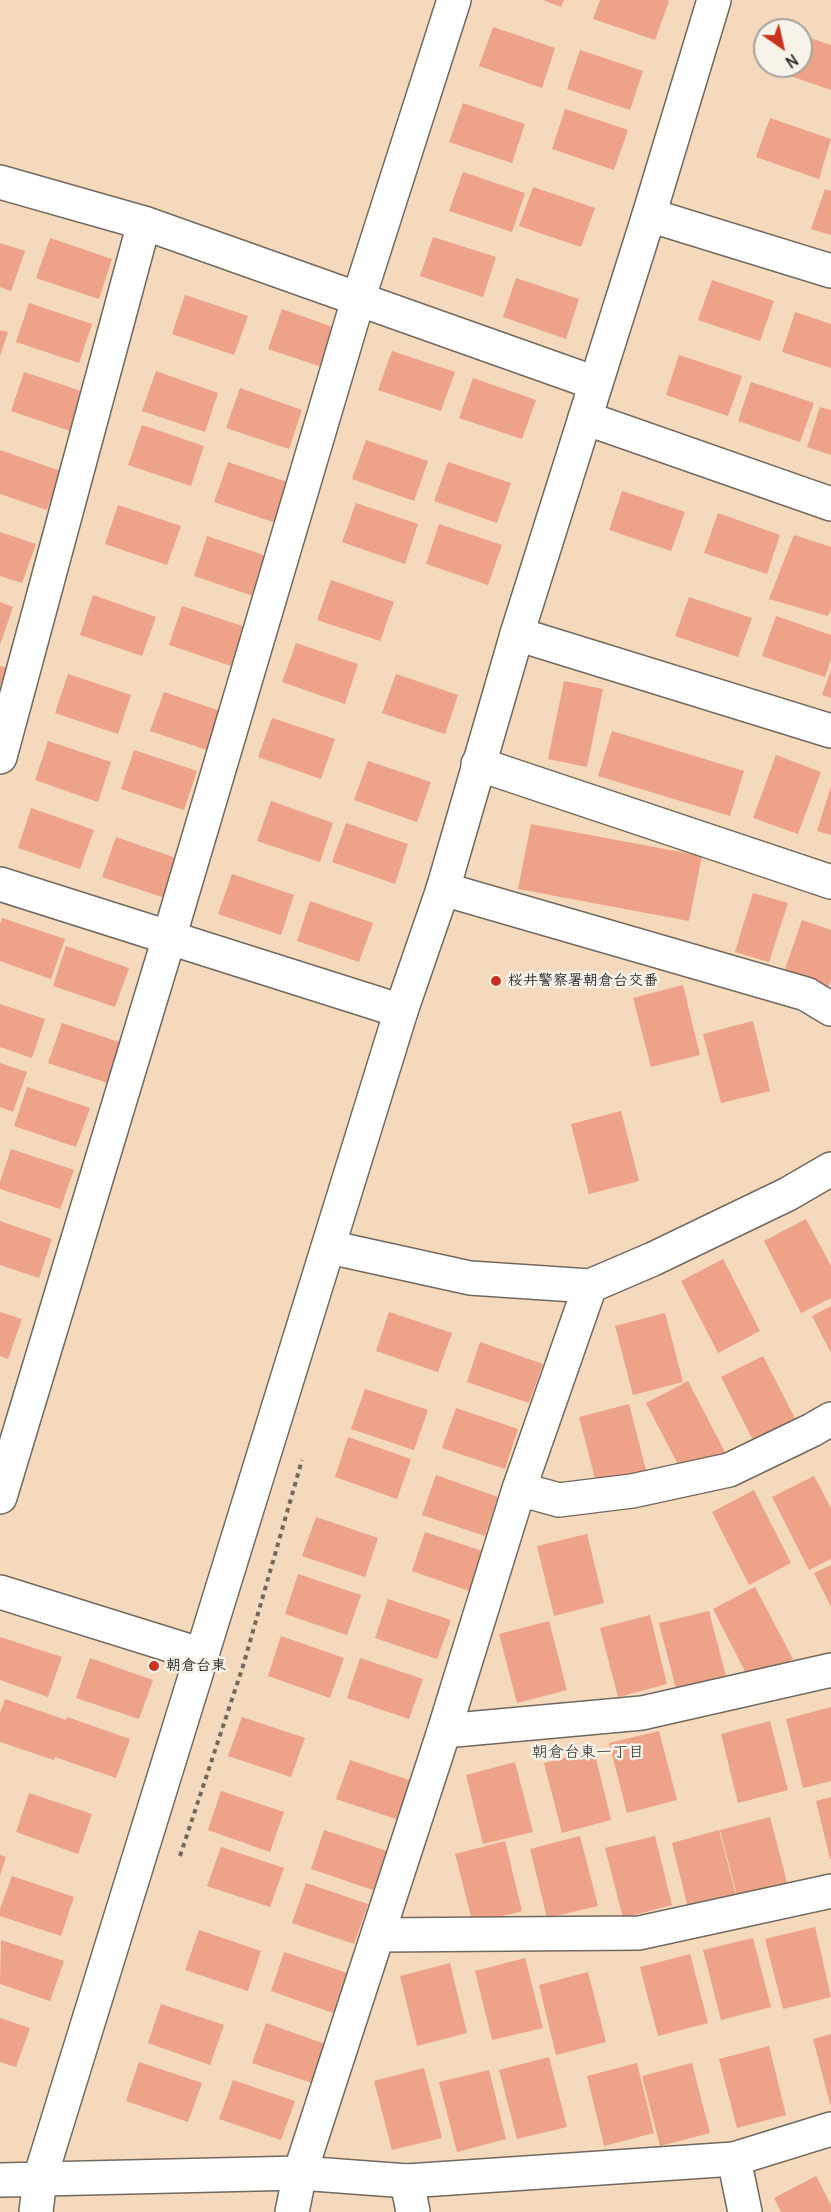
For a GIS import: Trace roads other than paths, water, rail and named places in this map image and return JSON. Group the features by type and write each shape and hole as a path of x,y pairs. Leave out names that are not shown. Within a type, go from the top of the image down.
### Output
{"street":[{"path":"0,1497 358,300 454,0"},
{"path":"36,2212 40,2178 401,1011 443,888 517,634 714,0"},
{"path":"0,182 144,223 595,383"},
{"path":"649,215 831,271"},
{"path":"0,757 144,223"},
{"path":"585,418 831,504"},
{"path":"517,634 831,731"},
{"path":"478,764 831,882"},
{"path":"0,884 401,1011"},
{"path":"443,888 806,994 831,1009"},
{"path":"329,1247 470,1278 590,1286 653,1259 788,1194 831,1169"},
{"path":"292,2212 300,2173 444,1731 519,1489 590,1286"},
{"path":"519,1489 559,1500 632,1491 729,1470 831,1419"},
{"path":"0,1592 202,1655"},
{"path":"444,1731 642,1713 830,1673"},
{"path":"378,1935 639,1933 831,1890"},
{"path":"0,2180 300,2173 410,2196 734,2159 831,2129"},
{"path":"734,2159 745,2212"}],"place":[{"name":"桜井警察署朝倉台交番","path":"496,981"},
{"name":"朝倉台東","path":"154,1666"}],"district":[{"name":"朝倉台東一丁目","path":"588,1752"}]}
